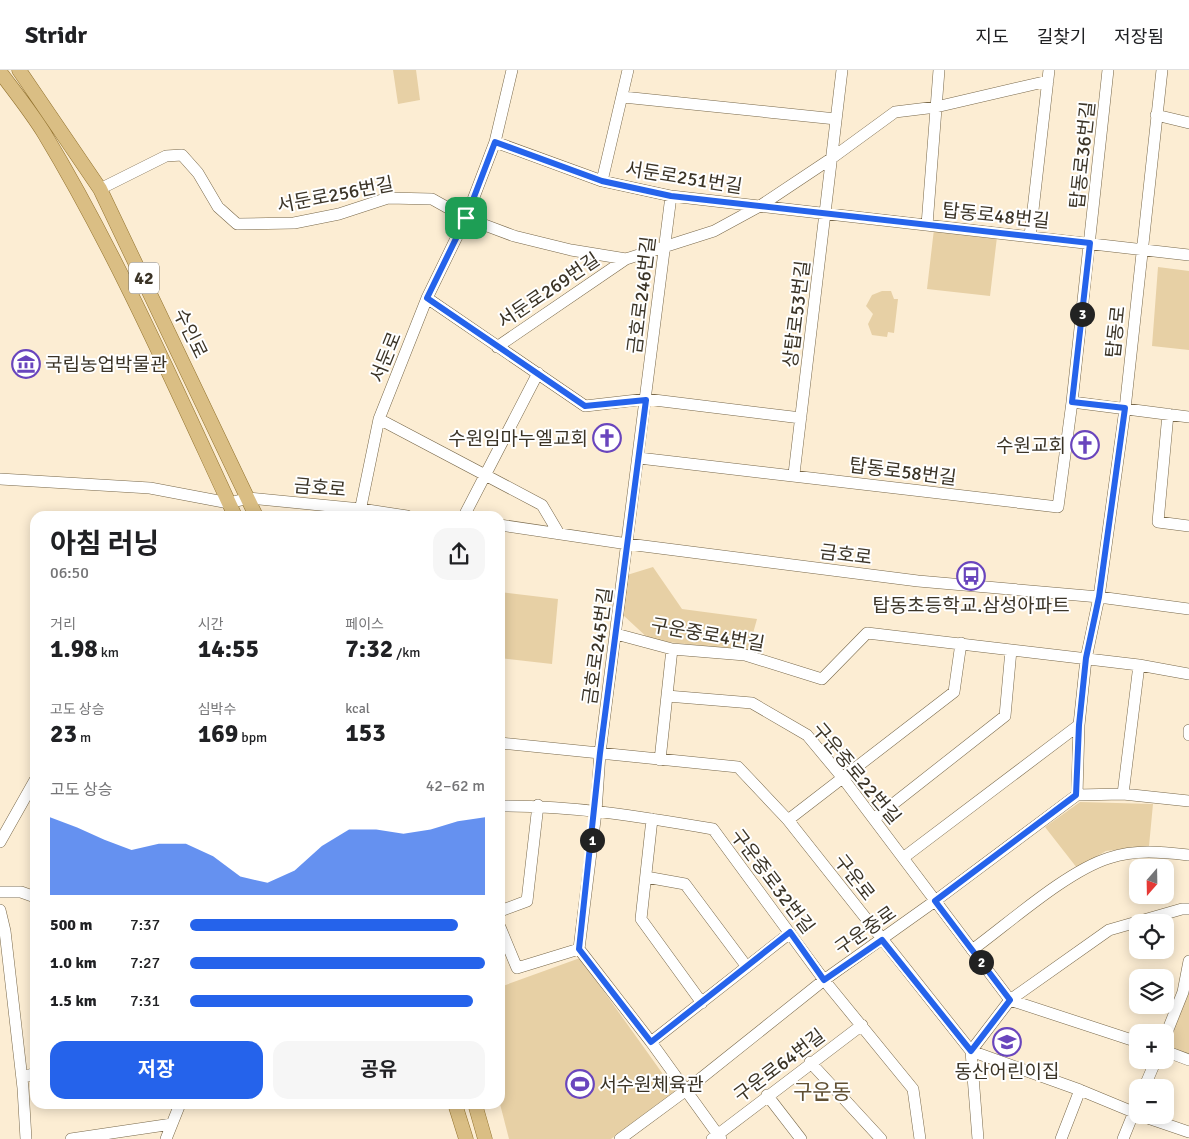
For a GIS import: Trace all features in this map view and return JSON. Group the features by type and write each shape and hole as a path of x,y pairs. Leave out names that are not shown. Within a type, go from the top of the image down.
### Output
{"main road":[{"name":"수인로","path":"19,70 100,189 254,511"},
{"name":"수인로","path":"0,72 44,132 93,217 136,301 233,511"},
{"path":"457,1109 466,1139"},
{"path":"476,1109 485,1139"}],"street":[{"name":"서둔로","path":"360,511 379,419 427,298 466,218 495,142 512,70"},
{"name":"서둔로251번길","path":"602,181 628,70"},
{"name":"상탑로53번길","path":"794,474 842,70"},
{"path":"936,107 939,70"},
{"name":"탑동로36번길","path":"1090,243 1108,70"},
{"name":"탑동로","path":"1099,597 1125,408 1162,70"},
{"path":"760,206 832,158 895,112 936,107 1048,76 1030,236"},
{"path":"623,97 836,119"},
{"name":"탑동로48번길","path":"927,225 936,107"},
{"path":"1156,116 1189,123"},
{"name":"서둔로251번길","path":"495,142 602,181 671,196 826,214"},
{"name":"서둔로256번길","path":"100,189 166,156 182,155 198,173 218,207 237,224 294,223 339,214 388,198 432,199 466,218"},
{"name":"금호로246번길","path":"628,544 671,196"},
{"name":"서둔로251번길","path":"665,246 714,231 760,206"},
{"name":"탑동로48번길","path":"826,214 1189,255"},
{"path":"466,218 514,236 561,248 626,259"},
{"name":"탑동로58번길","path":"639,458 794,474 1058,508 1090,243"},
{"name":"서둔로269번길","path":"538,373 497,347 626,259 665,246"},
{"path":"427,298 497,347"},
{"path":"466,511 538,373 585,406 646,400 801,418"},
{"path":"1072,402 1189,417"},
{"path":"1168,414 1158,522 1189,526"},
{"path":"379,419 542,505 558,532"},
{"path":"0,479 150,488 229,503"},
{"name":"금호로","path":"229,503 249,498 352,511"},
{"name":"금호로","path":"505,526 558,532 628,544 918,581 1099,597 1189,609"},
{"name":"금호로245번길","path":"579,949 596,812 600,753 628,544"},
{"path":"1099,597 1086,658 1079,725 1076,795 1123,794 1189,801"},
{"name":"구운중로4번길","path":"616,634 672,649 746,655 822,679 867,633 1086,658 1189,674"},
{"path":"788,820 954,692 961,643"},
{"path":"660,760 672,649"},
{"path":"874,819 1006,716 1011,650"},
{"path":"1123,794 1140,665"},
{"name":"구운중로22번길","path":"667,696 752,704 807,735 842,777 1010,1000"},
{"path":"902,858 1079,725"},
{"path":"1189,730 1189,735"},
{"name":"구운로","path":"505,743 738,767 788,820 971,1051"},
{"path":"0,842 30,789"},
{"name":"구운중로","path":"620,1139 824,980 882,940 1076,795"},
{"name":"구운중로32번길","path":"505,806 538,806 596,812 713,829 824,980 913,1089 920,1139"},
{"path":"505,909 527,901 538,806"},
{"path":"652,819 641,920 702,1003"},
{"path":"972,950 1070,878 1108,858 1149,851 1189,855"},
{"path":"646,877 685,884 747,968"},
{"path":"0,892 21,892 30,895"},
{"path":"978,1139 971,1051 1010,1000 1109,930 1182,909 1189,909"},
{"path":"0,910 5,931 22,1078 26,1139"},
{"path":"651,1042 747,968 790,932"},
{"path":"505,939 517,968 579,949"},
{"name":"구운로64번길","path":"579,949 651,1042 717,1137 767,1095 862,1025"},
{"path":"1170,1024 1182,992 1189,961"},
{"path":"1010,1000 1129,1039"},
{"path":"971,1051 1129,1108"},
{"path":"1174,1054 1189,1060"},
{"path":"810,1062 881,1139"},
{"path":"22,1078 30,1074"},
{"path":"1061,1139 1080,1090"},
{"path":"767,1095 801,1139"},
{"path":"166,1139 178,1109"},
{"path":"72,1139 172,1124"},
{"path":"1124,1139 1131,1124"},
{"path":"1169,1124 1189,1132"}],"shaded area":[{"path":"393,70 416,70 420,100 398,104"},
{"path":"934,229 997,237 990,296 927,289"},
{"path":"1158,267 1189,271 1189,350 1152,346"},
{"path":"882,291 891,291 894,299 898,299 894,333 888,332 887,337 872,335 868,324 873,314 866,306 872,295"},
{"path":"653,567 682,609 757,619 748,651 650,640 623,615 627,575"},
{"path":"505,593 558,599 552,664 505,659"},
{"path":"1080,802 1153,804 1149,846 1106,851 1077,868 1045,827"},
{"path":"580,958 675,1091 611,1139 509,1139 501,1109 505,1109 505,985"},
{"path":"1189,985 1189,1054 1174,1049 1174,1025"}],"place":[{"name":"국립농업박물관","path":"26,364"},
{"name":"수원임마누엘교회","path":"607,438"},
{"name":"수원교회","path":"1085,445"},
{"name":"탑동초등학교.삼성아파트","path":"971,576"},
{"name":"동산어린이집","path":"1007,1042"},
{"name":"서수원체육관","path":"580,1084"}],"district":[{"name":"구운동","path":"822,1092"}],"route":[{"path":"495,142 602,181 671,196 1090,243 1072,402 1125,408 1099,597 1086,658 1079,725 1076,795 935,901 1010,1000 971,1051 882,940 824,980 790,932 651,1042 579,949 596,812 600,753 646,400 585,406 427,298 466,218 495,142"}]}
